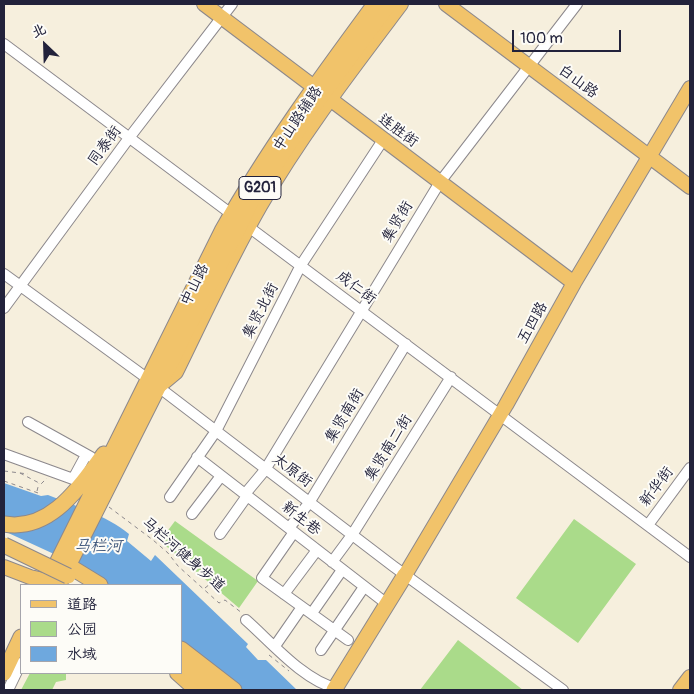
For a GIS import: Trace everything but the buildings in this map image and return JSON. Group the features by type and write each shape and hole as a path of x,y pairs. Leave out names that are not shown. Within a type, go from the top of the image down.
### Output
{"highway":[{"name":"中山路","path":"57,580 153,383 241,220 322,94 375,4"},
{"name":"中山路","path":"322,94 389,4"},
{"name":"中山路","path":"96,502 128,420 153,383"},
{"path":"4,524 28,524 41,519 65,503 75,492 92,458 128,420"},
{"path":"4,537 35,549 98,584"},
{"path":"4,546 81,584"},
{"path":"335,689 405,575"},
{"path":"4,673 20,639"},
{"path":"182,650 234,690"},
{"path":"182,664 206,690"},
{"path":"182,664 214,690"}],"main road":[{"name":"连胜街","path":"204,4 574,282"},
{"name":"中山路辅路","path":"153,383 176,372 241,220 322,94 401,4"},
{"name":"白山路","path":"446,4 690,187"},
{"name":"五四路","path":"405,575 500,414 574,282 690,88"},
{"path":"4,560 57,580"},
{"path":"4,567 57,580"},
{"path":"178,674 196,690"},
{"path":"680,690 690,677"}],"street":[{"name":"同泰街","path":"4,308 129,138 232,4"},
{"name":"集贤街","path":"220,534 265,470 440,182 577,4"},
{"name":"成仁街","path":"4,44 690,556"},
{"name":"集贤北街","path":"170,497 216,431 301,266 383,140"},
{"name":"太原街","path":"4,274 153,383 405,575 563,690"},
{"name":"集贤南街","path":"284,594 262,578 406,344"},
{"name":"集贤南二街","path":"332,562 352,535 451,377"},
{"path":"4,454 73,479 92,458 28,422"},
{"name":"新生巷","path":"198,457 387,604"},
{"name":"新华街","path":"648,524 690,468"},
{"path":"192,514 221,476"},
{"path":"317,550 284,594 348,640"},
{"path":"312,613 342,570"},
{"path":"321,650 364,587"},
{"path":"275,646 302,607"},
{"path":"244,617 292,662 325,686 335,689"},
{"path":"8,690 20,664"}],"path":[{"path":"20,473 41,484 47,478 49,470"},
{"path":"4,471 28,474"},
{"path":"4,480 41,494"},
{"path":"36,492 39,483"},
{"name":"马栏河健身步道","path":"96,502 154,540 178,566 219,603 225,600 244,617"},
{"path":"205,589 210,584"}],"green space":[{"path":"574,519 636,564 578,643 516,598"},
{"path":"175,521 258,581 239,608 160,541"},
{"path":"458,640 523,690 420,690"},
{"path":"29,674 66,674 66,680 56,682 52,690 21,690"}],"water":[{"name":"马栏河","path":"4,483 41,496 48,495 110,521 129,534 127,541 151,561 155,555 248,644 246,647 258,660 266,660 297,690 218,690 182,654 182,584 104,584 67,560 4,531"}]}
